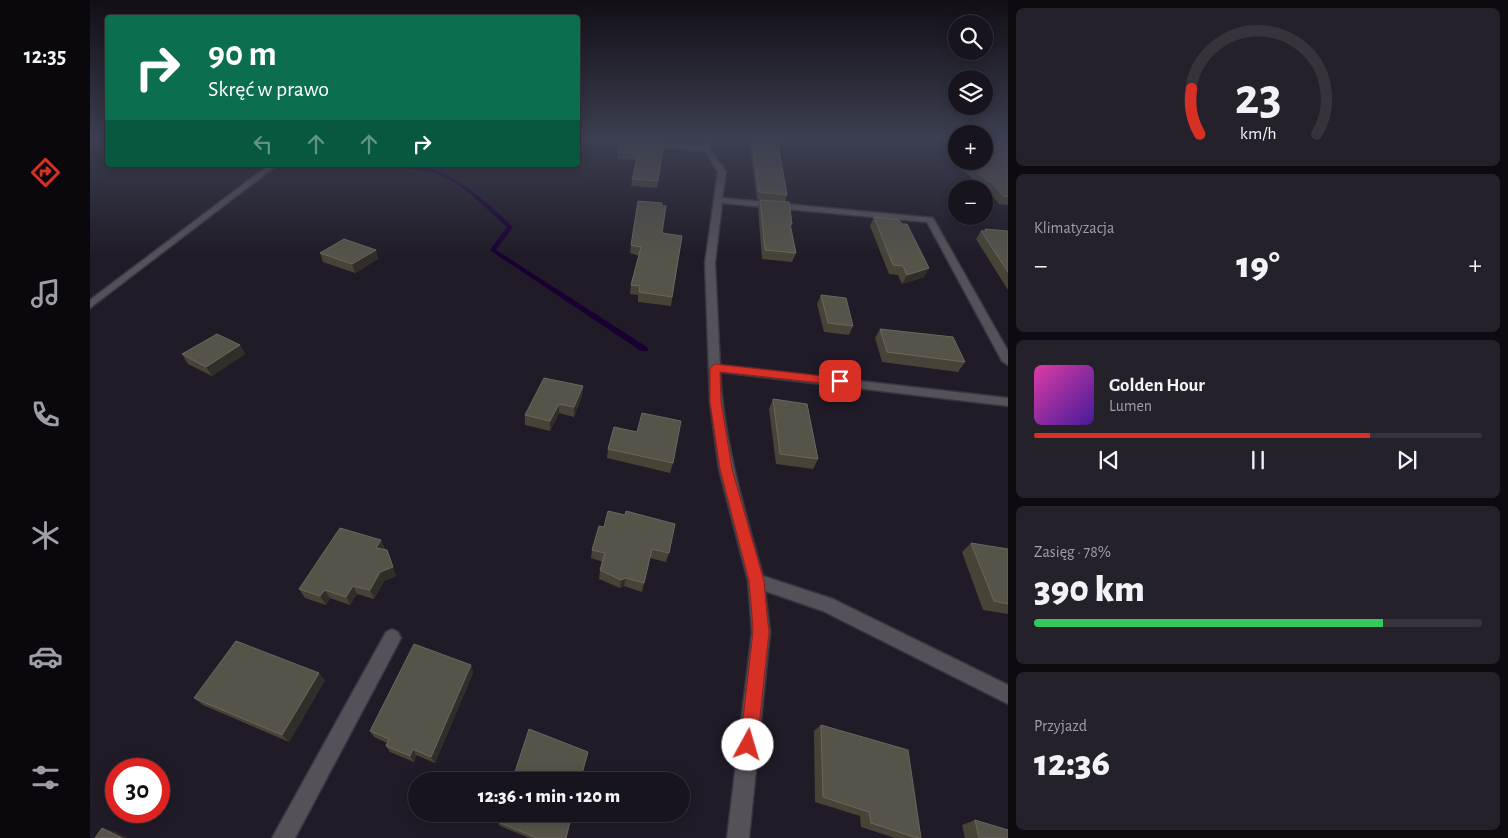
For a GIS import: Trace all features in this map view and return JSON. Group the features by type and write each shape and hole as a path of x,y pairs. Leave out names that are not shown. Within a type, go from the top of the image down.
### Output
{"street":[{"path":"90,305 257,177"},
{"path":"721,177 710,263 710,312 716,402 726,469 756,581 761,632 738,838"},
{"path":"719,200 930,220 1008,361"},
{"path":"715,368 1008,402"},
{"path":"756,581 828,605 1008,695"},
{"path":"283,838 392,638"}],"building":[{"path":"632,177 659,177 658,181 632,179"},
{"path":"757,177 784,177 787,195 759,192"},
{"path":"983,177 1008,177 1008,197 1003,196 993,184 993,180 986,180"},
{"path":"760,200 789,202 792,224 790,224 796,253 765,250"},
{"path":"638,201 662,203 662,206 666,206 662,233 682,236 672,297 639,292 640,286 631,285 641,247 631,245"},
{"path":"874,217 899,220 902,224 907,224 929,268 907,275 903,266 893,265"},
{"path":"985,229 1008,231 1008,272 981,231 987,231"},
{"path":"344,239 376,250 352,264 320,253"},
{"path":"821,295 846,298 853,326 828,323"},
{"path":"880,329 953,337 965,362 887,352"},
{"path":"217,334 240,345 206,367 182,354"},
{"path":"544,378 583,386 574,407 559,404 550,421 525,415"},
{"path":"773,399 807,404 818,459 780,454"},
{"path":"642,413 681,421 673,463 608,449 614,427 637,432"},
{"path":"608,511 625,515 626,511 675,524 669,553 652,549 644,583 626,578 621,580 600,570 605,553 592,550 599,526 604,527"},
{"path":"340,528 381,540 376,548 387,550 393,567 380,572 370,590 353,586 346,597 325,590 320,596 299,589"},
{"path":"971,543 1008,549 1008,604 994,601"},
{"path":"236,641 319,673 282,735 194,698"},
{"path":"414,644 471,665 431,757 413,749 410,756 386,746 389,739 370,731"},
{"path":"821,725 908,750 921,838 871,823 869,812 823,797"},
{"path":"529,729 588,752 582,772 515,772"},
{"path":"975,820 1008,830 1008,838 979,838"},
{"path":"498,822 570,822 566,838 537,838"},
{"path":"102,828 122,838 95,838"}],"waterway":[{"path":"447,177 463,186 510,227 493,250 644,349"}],"route":[{"path":"748,745 761,632 760,615 756,581 726,469 716,402 715,368 840,381"}]}
